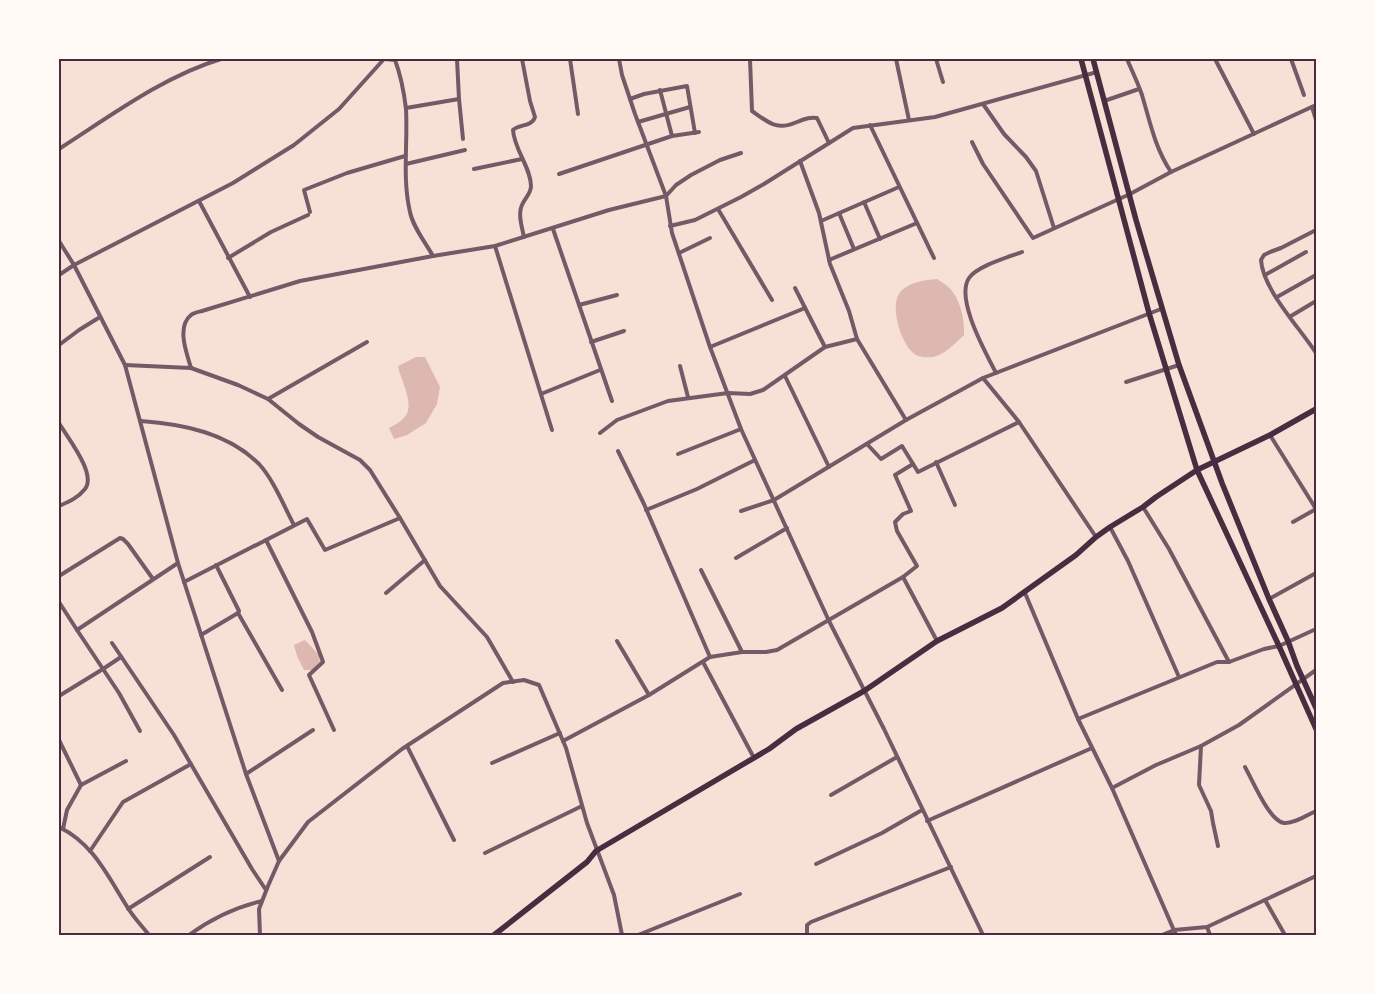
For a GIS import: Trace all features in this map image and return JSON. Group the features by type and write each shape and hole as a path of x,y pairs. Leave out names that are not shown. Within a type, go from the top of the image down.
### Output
{"main road":[{"path":"1081,59 1149,313 1197,470 1316,729"},
{"path":"1093,59 1161,309 1179,365 1213,462 1268,599 1288,640 1316,708"},
{"path":"494,935 586,862 596,851 754,758 796,729 864,692 937,642 1002,608 1076,556 1110,527 1197,470 1270,435 1316,409"}],"street":[{"path":"59,149 178,75 202,64 221,59"},
{"path":"59,275 74,265 233,183 294,145 339,108 384,59 396,60 402,82 406,108 405,156 410,213 433,256"},
{"path":"457,59 463,139"},
{"path":"522,59 530,102 535,117 531,123 516,127 513,130 531,186 529,195 522,203 520,212 524,237"},
{"path":"570,59 578,114"},
{"path":"619,59 630,99 666,196 670,226 710,347 741,429 829,621 983,935"},
{"path":"750,59 752,112 767,122 780,127 791,125 808,117 817,118 829,144"},
{"path":"896,59 909,120"},
{"path":"936,59 943,82"},
{"path":"1127,59 1139,89 1155,142 1171,172"},
{"path":"1215,59 1254,134"},
{"path":"1291,59 1304,95"},
{"path":"670,226 695,220 718,209 764,184 853,128 935,117 1097,72"},
{"path":"559,174 672,136 697,132 686,86 660,89 630,99"},
{"path":"660,89 672,136"},
{"path":"1104,101 1139,89"},
{"path":"406,108 459,99"},
{"path":"983,104 1004,134 1026,157 1036,171 1054,228"},
{"path":"972,142 983,164 1032,238 1118,200 1171,172 1314,106 1316,120"},
{"path":"638,122 690,107"},
{"path":"870,125 934,258"},
{"path":"406,164 465,150"},
{"path":"191,368 183,335 185,322 191,315 202,310 300,281 495,246 609,210 666,196 676,185 691,175 720,160 741,153"},
{"path":"228,258 271,232 309,213 304,190 347,173 405,156"},
{"path":"474,170 522,159"},
{"path":"800,161 821,221 829,260 849,311 857,339 906,420"},
{"path":"821,221 900,186"},
{"path":"199,201 250,297"},
{"path":"864,202 880,239"},
{"path":"718,209 772,300"},
{"path":"839,213 854,249"},
{"path":"829,260 917,223"},
{"path":"552,229 612,401"},
{"path":"1316,230 1264,255 1262,260 1265,275 1283,308 1291,316 1316,353"},
{"path":"679,253 710,238"},
{"path":"59,241 74,265 125,365 178,563 246,774 279,862"},
{"path":"495,246 552,430"},
{"path":"996,373 974,329 967,302 966,287 969,278 975,272 1022,252"},
{"path":"1265,275 1306,252"},
{"path":"1277,296 1316,275"},
{"path":"795,288 825,347"},
{"path":"579,305 616,295"},
{"path":"1291,316 1316,301"},
{"path":"710,347 805,308"},
{"path":"741,511 774,500 906,420 983,378 1161,309"},
{"path":"59,345 100,317"},
{"path":"591,342 624,331"},
{"path":"600,433 617,420 668,401 728,393 750,394 763,390 825,347 857,339"},
{"path":"268,399 366,342"},
{"path":"125,365 191,368 238,385 268,399 312,432 360,460 370,470 440,586 487,637 513,682"},
{"path":"1126,382 1179,365"},
{"path":"680,366 688,397"},
{"path":"542,394 600,370"},
{"path":"785,376 829,467"},
{"path":"983,378 1019,422 1096,538"},
{"path":"141,421 171,423 192,428 218,437 239,449 259,465 271,482 294,525"},
{"path":"867,444 880,459 902,446 918,472 1019,422"},
{"path":"59,423 89,475 85,489 75,498 59,506"},
{"path":"678,454 741,429"},
{"path":"1270,435 1316,509 1293,522"},
{"path":"618,451 646,510 710,657"},
{"path":"646,510 697,489 755,460"},
{"path":"936,462 955,505"},
{"path":"563,741 649,695 710,657 742,652 778,650 903,577 917,566 897,531 895,522 903,514 911,511 895,475 913,464"},
{"path":"1143,507 1169,550 1229,662"},
{"path":"184,582 307,519 325,550 400,518"},
{"path":"1110,527 1128,561 1180,678"},
{"path":"736,558 787,528"},
{"path":"59,576 120,538 128,544 153,579"},
{"path":"266,540 312,632 322,659 323,662 309,675 334,730"},
{"path":"386,593 425,560"},
{"path":"78,630 178,563"},
{"path":"216,565 239,611 238,613 282,690"},
{"path":"701,570 742,652"},
{"path":"1268,599 1316,573"},
{"path":"903,577 937,642"},
{"path":"1025,593 1078,719 1112,788 1176,935"},
{"path":"59,602 119,693 140,732"},
{"path":"201,634 238,613"},
{"path":"1078,719 1216,662 1229,662 1264,649 1279,646 1288,640 1316,629"},
{"path":"616,641 649,695"},
{"path":"112,643 174,735 266,890"},
{"path":"59,696 121,658"},
{"path":"703,662 754,758"},
{"path":"1112,788 1156,765 1201,746 1239,724 1316,670"},
{"path":"260,935 259,909 266,890 279,862 308,822 343,793 407,746 503,683 524,680 539,685 560,733 596,851 614,895 622,935"},
{"path":"246,774 313,730"},
{"path":"492,763 560,733"},
{"path":"59,740 81,785"},
{"path":"407,746 454,840"},
{"path":"1201,746 1199,786 1211,811 1218,846"},
{"path":"927,821 1092,748"},
{"path":"830,795 897,757"},
{"path":"126,761 81,785 67,810 61,828 80,840 103,866 128,909 149,935"},
{"path":"90,851 123,802 191,764"},
{"path":"1245,766 1267,808 1276,820 1283,823 1292,822 1316,811"},
{"path":"485,853 582,806"},
{"path":"816,864 882,833 922,810"},
{"path":"128,909 210,857"},
{"path":"807,935 807,925 811,922 951,867"},
{"path":"1162,935 1174,930 1207,927 1316,876"},
{"path":"638,935 740,894"},
{"path":"1265,900 1285,935"},
{"path":"189,935 205,923 244,905 262,901"},
{"path":"1207,927 1210,935"}],"shaded area":[{"path":"937,279 952,290 958,302 964,322 964,335 942,354 933,357 921,357 911,351 903,338 897,321 896,304 901,291 909,285"},
{"path":"416,357 425,357 440,387 437,404 426,423 407,435 394,439 389,428 403,419 409,408 407,394 398,366"},
{"path":"305,640 319,655 320,663 313,670 304,670 294,645"}]}
